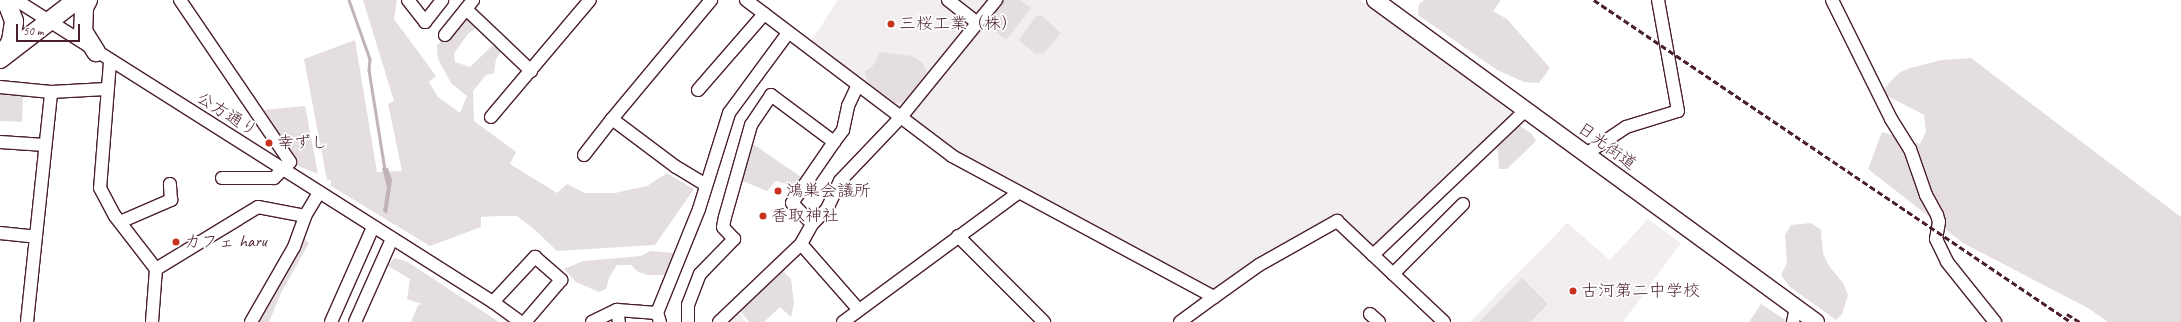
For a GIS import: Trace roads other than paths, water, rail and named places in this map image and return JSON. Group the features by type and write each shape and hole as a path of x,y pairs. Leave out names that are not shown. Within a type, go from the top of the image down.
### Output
{"highway":[{"path":"1,58 11,41 14,26 12,11 6,0"},
{"path":"1,58 77,0"},
{"path":"88,0 84,8 83,31 103,57"}],"main road":[{"name":"日光街道","path":"1375,0 1586,154 1794,315 1816,322"}],"street":[{"name":"公方通り","path":"16,0 103,57 493,302 521,322"},
{"path":"180,0 287,155 290,162 284,170 274,178 222,178"},
{"path":"408,0 425,22 442,0"},
{"path":"491,117 590,0"},
{"path":"584,155 711,0"},
{"path":"746,0 762,7 788,33 952,156 1018,193 1214,297"},
{"path":"948,0 977,23"},
{"path":"719,322 801,244 812,224 827,209 840,181 901,117 996,0"},
{"path":"1586,154 1626,126 1678,111 1658,0"},
{"path":"1832,0 1891,119 1910,149 1926,195 1940,222 1936,239 1947,262 1996,322"},
{"path":"445,35 470,4 531,71"},
{"path":"698,90 762,7"},
{"path":"592,322 618,316 658,317 698,209 730,113 788,33"},
{"path":"103,57 106,89 100,188 120,222 156,269 152,322"},
{"path":"812,224 792,203 843,130 848,106 858,85"},
{"path":"0,87 51,92 106,89"},
{"path":"27,322 51,92"},
{"path":"688,322 688,305 700,274 734,239 723,227 725,217 751,125 771,95 834,142"},
{"path":"1373,255 1526,110"},
{"path":"612,119 676,167 706,185"},
{"path":"0,142 45,145"},
{"path":"120,222 171,200 170,184"},
{"path":"251,322 294,247 305,216 319,193"},
{"path":"843,322 858,315 958,236 1018,193"},
{"path":"1393,274 1463,204"},
{"path":"156,269 258,207 305,216"},
{"path":"1186,321 1214,297 1258,265 1337,221 1444,322"},
{"path":"331,322 373,227"},
{"path":"0,233 36,237"},
{"path":"958,236 1044,322"},
{"path":"356,322 392,239"},
{"path":"801,244 858,315"},
{"path":"493,302 535,257 561,280 525,322"}],"waterway":[{"path":"349,0 370,59 369,70 385,170"}],"railway":[{"path":"1594,0 2071,322"},
{"path":"2067,314 2080,322"}],"place":[{"name":"三桜工業（株）","path":"891,24"},
{"name":"幸ずし","path":"269,143"},
{"name":"鴻巣会議所","path":"778,191"},
{"name":"香取神社","path":"763,216"},
{"name":"カフェ haru","path":"176,242"},
{"name":"古河第二中学校","path":"1573,291"}]}
